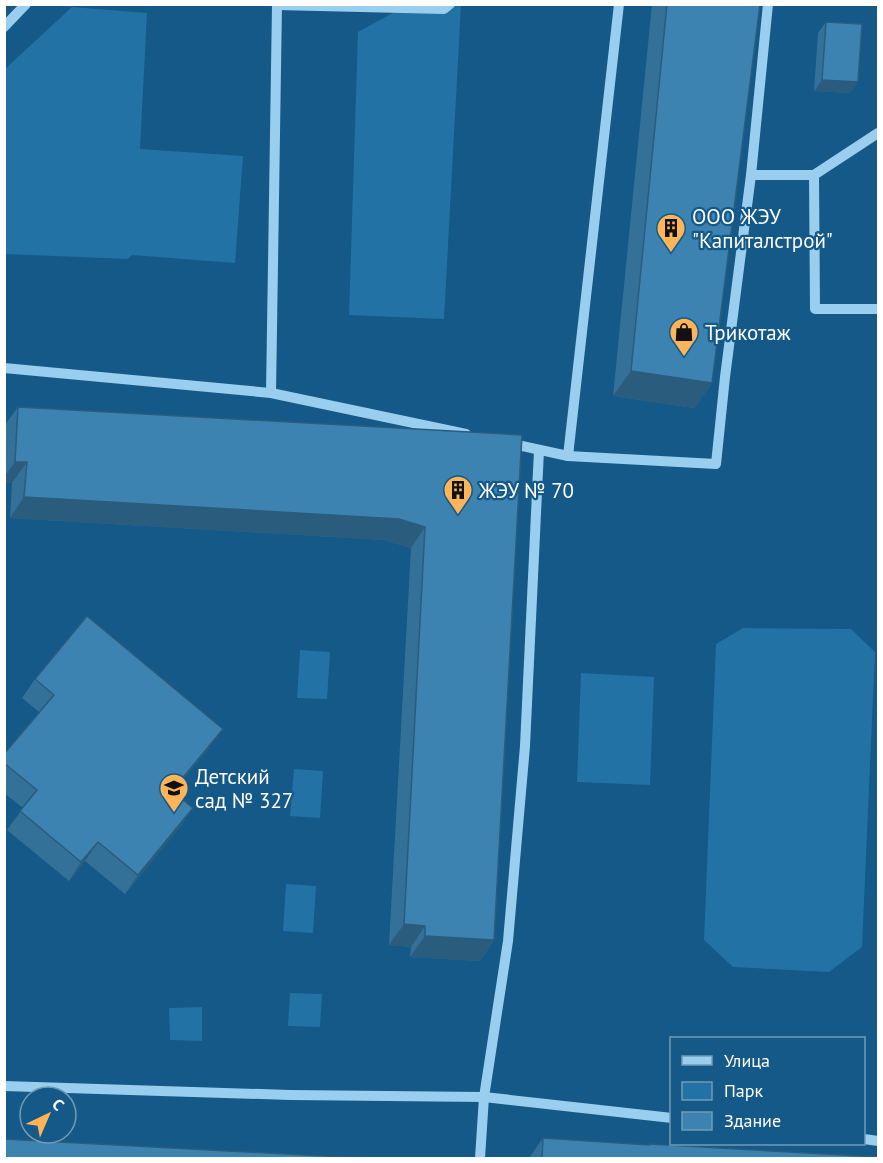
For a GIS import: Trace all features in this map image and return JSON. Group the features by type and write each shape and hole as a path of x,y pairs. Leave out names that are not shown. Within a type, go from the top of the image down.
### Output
{"lane":[{"path":"4,27 26,4"},
{"path":"271,393 277,5 444,9 450,4"},
{"path":"568,456 619,4"},
{"path":"493,440 568,456 716,464 726,366 751,175 768,4"},
{"path":"751,175 814,175 879,133"},
{"path":"814,175 815,309 879,309"},
{"path":"4,368 271,393 481,437"},
{"path":"480,1158 484,1097 509,930 525,746 539,450"},
{"path":"4,1086 290,1095 484,1097 670,1118"}],"green space":[{"path":"407,5 461,5 444,319 349,315 358,32"},
{"path":"72,7 147,13 140,149 243,156 235,263 132,255 128,259 5,254 5,69"},
{"path":"743,628 851,629 875,652 862,947 829,972 733,967 704,940 716,644"},
{"path":"300,650 330,652 327,699 297,698"},
{"path":"581,673 654,677 650,785 577,782"},
{"path":"294,769 323,771 320,818 290,816"},
{"path":"286,884 316,886 313,933 283,931"},
{"path":"290,993 322,994 320,1027 288,1026"},
{"path":"202,1007 202,1041 170,1040 169,1008"}],"building":[{"name":"ООО ЖЭУ \"Капиталстрой\"","path":"667,4 760,4 712,383 631,371"},
{"path":"826,22 862,24 858,82 822,80"},
{"path":"18,407 522,435 494,940 425,936 425,926 404,924 425,527 399,519 24,497 27,462 15,462"},
{"path":"87,616 223,729 172,791 193,808 138,875 98,842 81,862 20,811 37,790 4,763 4,754 54,695 35,679"},
{"path":"543,1138 879,1157 879,1158 542,1158"},
{"path":"4,1139 18,1140 18,1145 78,1145 78,1143 361,1158 4,1158"}],"place":[{"name":"ООО ЖЭУ \"Капиталстрой\"","path":"671,254"},
{"name":"Трикотаж","path":"684,358"},
{"name":"ЖЭУ № 70","path":"458,516"},
{"name":"Детский сад № 327","path":"174,814"}]}
